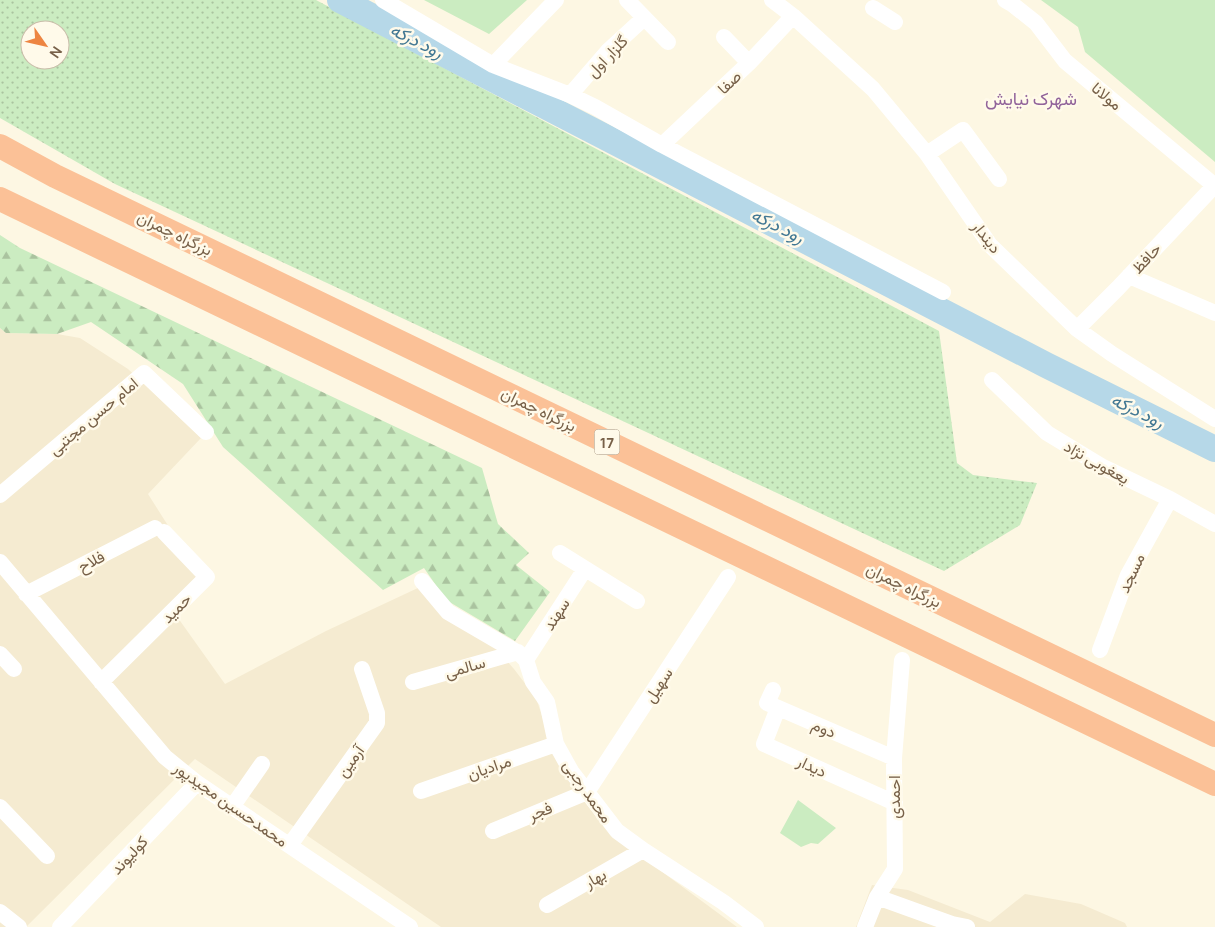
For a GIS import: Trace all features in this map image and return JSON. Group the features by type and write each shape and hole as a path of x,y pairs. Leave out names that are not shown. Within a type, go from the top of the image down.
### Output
{"highway":[{"name":"بزرگراه چمران","path":"0,146 64,180 1215,735"},
{"path":"0,199 1215,784"}],"street":[{"path":"383,0 493,65 570,95 595,107 662,145 943,292"},
{"path":"493,65 556,0"},
{"path":"627,0 668,42"},
{"name":"دیندار","path":"772,0 793,16 873,90 927,154 990,245 1077,329 1112,354 1215,420"},
{"name":"مولانا","path":"1005,0 1036,23 1065,61 1215,185"},
{"path":"873,8 895,22"},
{"name":"صفا","path":"662,145 749,63 793,16"},
{"name":"گلزار اول","path":"570,95 608,51 644,18"},
{"path":"724,37 749,63"},
{"path":"927,154 963,130 999,179"},
{"name":"حافظ","path":"1077,329 1215,185"},
{"path":"1129,276 1215,313"},
{"name":"امام حسن مجتبی","path":"0,495 144,373 206,432"},
{"name":"یعغوبی نژاد","path":"992,380 1047,433 1103,467 1170,499 1215,524"},
{"name":"مسجد","path":"1100,650 1128,575 1170,499"},
{"name":"فلاح","path":"26,594 160,530"},
{"name":"حمید","path":"101,682 207,577 160,530"},
{"path":"560,553 636,600"},
{"name":"محمدحسین مجیدپور","path":"0,562 165,757 197,783 410,927"},
{"name":"سهند","path":"522,656 585,569"},
{"name":"سهیل","path":"587,792 728,577"},
{"path":"422,581 448,612 522,656"},
{"path":"0,654 14,669"},
{"name":"سالمی","path":"413,682 522,656"},
{"name":"محمد رجبی","path":"522,656 533,682 547,702 556,744 571,771 617,832 716,897 756,927"},
{"name":"احمدی","path":"865,927 877,897 895,868 894,758 902,660"},
{"name":"آرمین","path":"290,845 377,723 377,713 362,669"},
{"path":"772,690 767,703 778,708"},
{"name":"دوم","path":"778,708 894,758"},
{"name":"دیدار","path":"778,708 764,744 894,804"},
{"name":"مرادیان","path":"421,791 556,744"},
{"path":"232,807 262,764"},
{"name":"کولیوند","path":"60,927 197,783"},
{"name":"فجر","path":"493,831 587,792"},
{"path":"0,807 47,856"},
{"name":"بهار","path":"548,905 643,850"},
{"path":"877,897 952,924 967,927"},
{"path":"0,912 19,927"}],"shaded area":[{"path":"0,328 6,333 57,334 80,338 128,369 201,438 148,494 200,576 178,618 225,684 326,631 420,587 493,645 514,669 536,698 554,751 619,840 737,927 441,927 195,759 26,927 0,927"},
{"path":"872,885 908,890 990,922 1025,894 1081,904 1125,923 1127,927 856,927"}],"green space":[{"path":"0,0 316,0 939,331 957,463 973,475 1037,483 1020,525 944,571 115,184 0,118"},
{"path":"424,0 527,0 489,34"},
{"path":"1041,0 1215,0 1215,162 1085,52 1078,27"},
{"path":"0,235 20,248 482,468 498,524 529,553 516,565 550,592 515,641 446,600 424,568 383,590 223,447 183,384 91,322 57,334 6,333 0,328"},
{"path":"798,800 836,828 818,844 811,843 801,847 780,833"}],"waterway":[{"name":"رود درکه","path":"340,0 1046,365 1215,449"}],"district":[{"name":"شهرک نیایش","path":"1031,98"}]}
